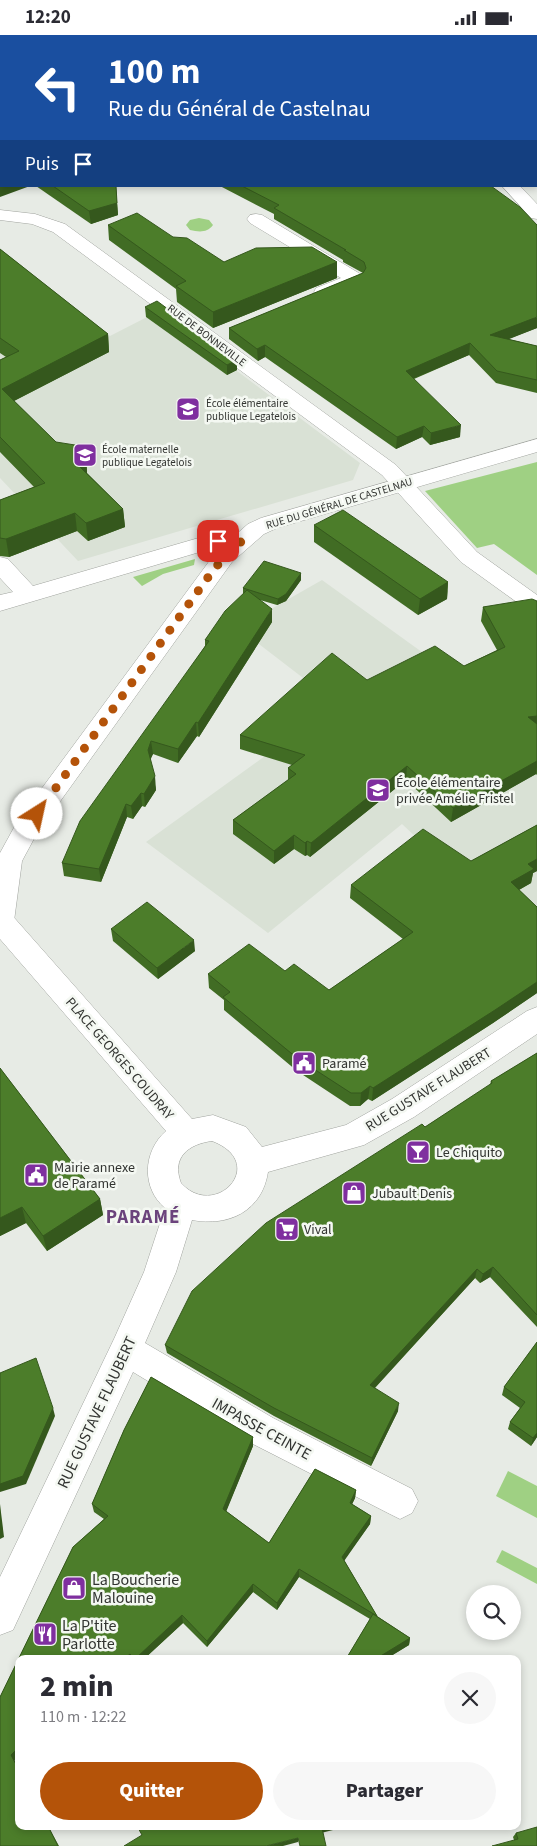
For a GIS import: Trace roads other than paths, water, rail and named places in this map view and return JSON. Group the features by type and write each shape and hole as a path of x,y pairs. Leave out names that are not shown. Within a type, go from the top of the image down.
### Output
{"street":[{"path":"511,187 537,214"},
{"name":"RUE DE BONNEVILLE","path":"0,215 35,219 59,228 389,470 469,557 537,606"},
{"path":"256,219 354,279 306,299"},
{"path":"210,338 234,328"},
{"name":"RUE DU GÉNÉRAL DE CASTELNAU","path":"0,921 9,861 26,829 209,576 224,557 243,540 256,529 269,523 401,483 537,445"},
{"path":"0,603 202,543 243,540"},
{"path":"0,564 29,595"},
{"name":"PLACE GEORGES COUDRAY","path":"0,921 97,1034 186,1133"},
{"name":"RUE GUSTAVE FLAUBERT","path":"254,1162 352,1136 403,1108 537,1019"},
{"path":"213,1128 227,1131 250,1149 254,1162 254,1175 249,1189 233,1203 211,1210 196,1208 182,1203 170,1193 163,1181 162,1167 165,1153 186,1133 213,1128"},
{"name":"RUE GUSTAVE FLAUBERT","path":"0,1617 126,1350 160,1272 182,1203"},
{"name":"IMPASSE CEINTE","path":"126,1350 261,1429 400,1501"}],"place":[{"name":"École élémentaire publique Legatelois","path":"188,409"},
{"name":"École maternelle publique Legatelois","path":"85,455"},
{"name":"École élémentaire privée Amélie Fristel","path":"378,790"},
{"name":"Paramé","path":"304,1063"},
{"name":"Le Chiquito","path":"418,1152"},
{"name":"Mairie annexe de Paramé","path":"36,1175"},
{"name":"Jubault Denis","path":"354,1193"},
{"name":"Vival","path":"287,1229"},
{"name":"La Boucherie Malouine","path":"74,1588"},
{"name":"La P'tite Parlotte","path":"45,1634"}],"district":[{"name":"PARAMÉ","path":"143,1216"}]}
